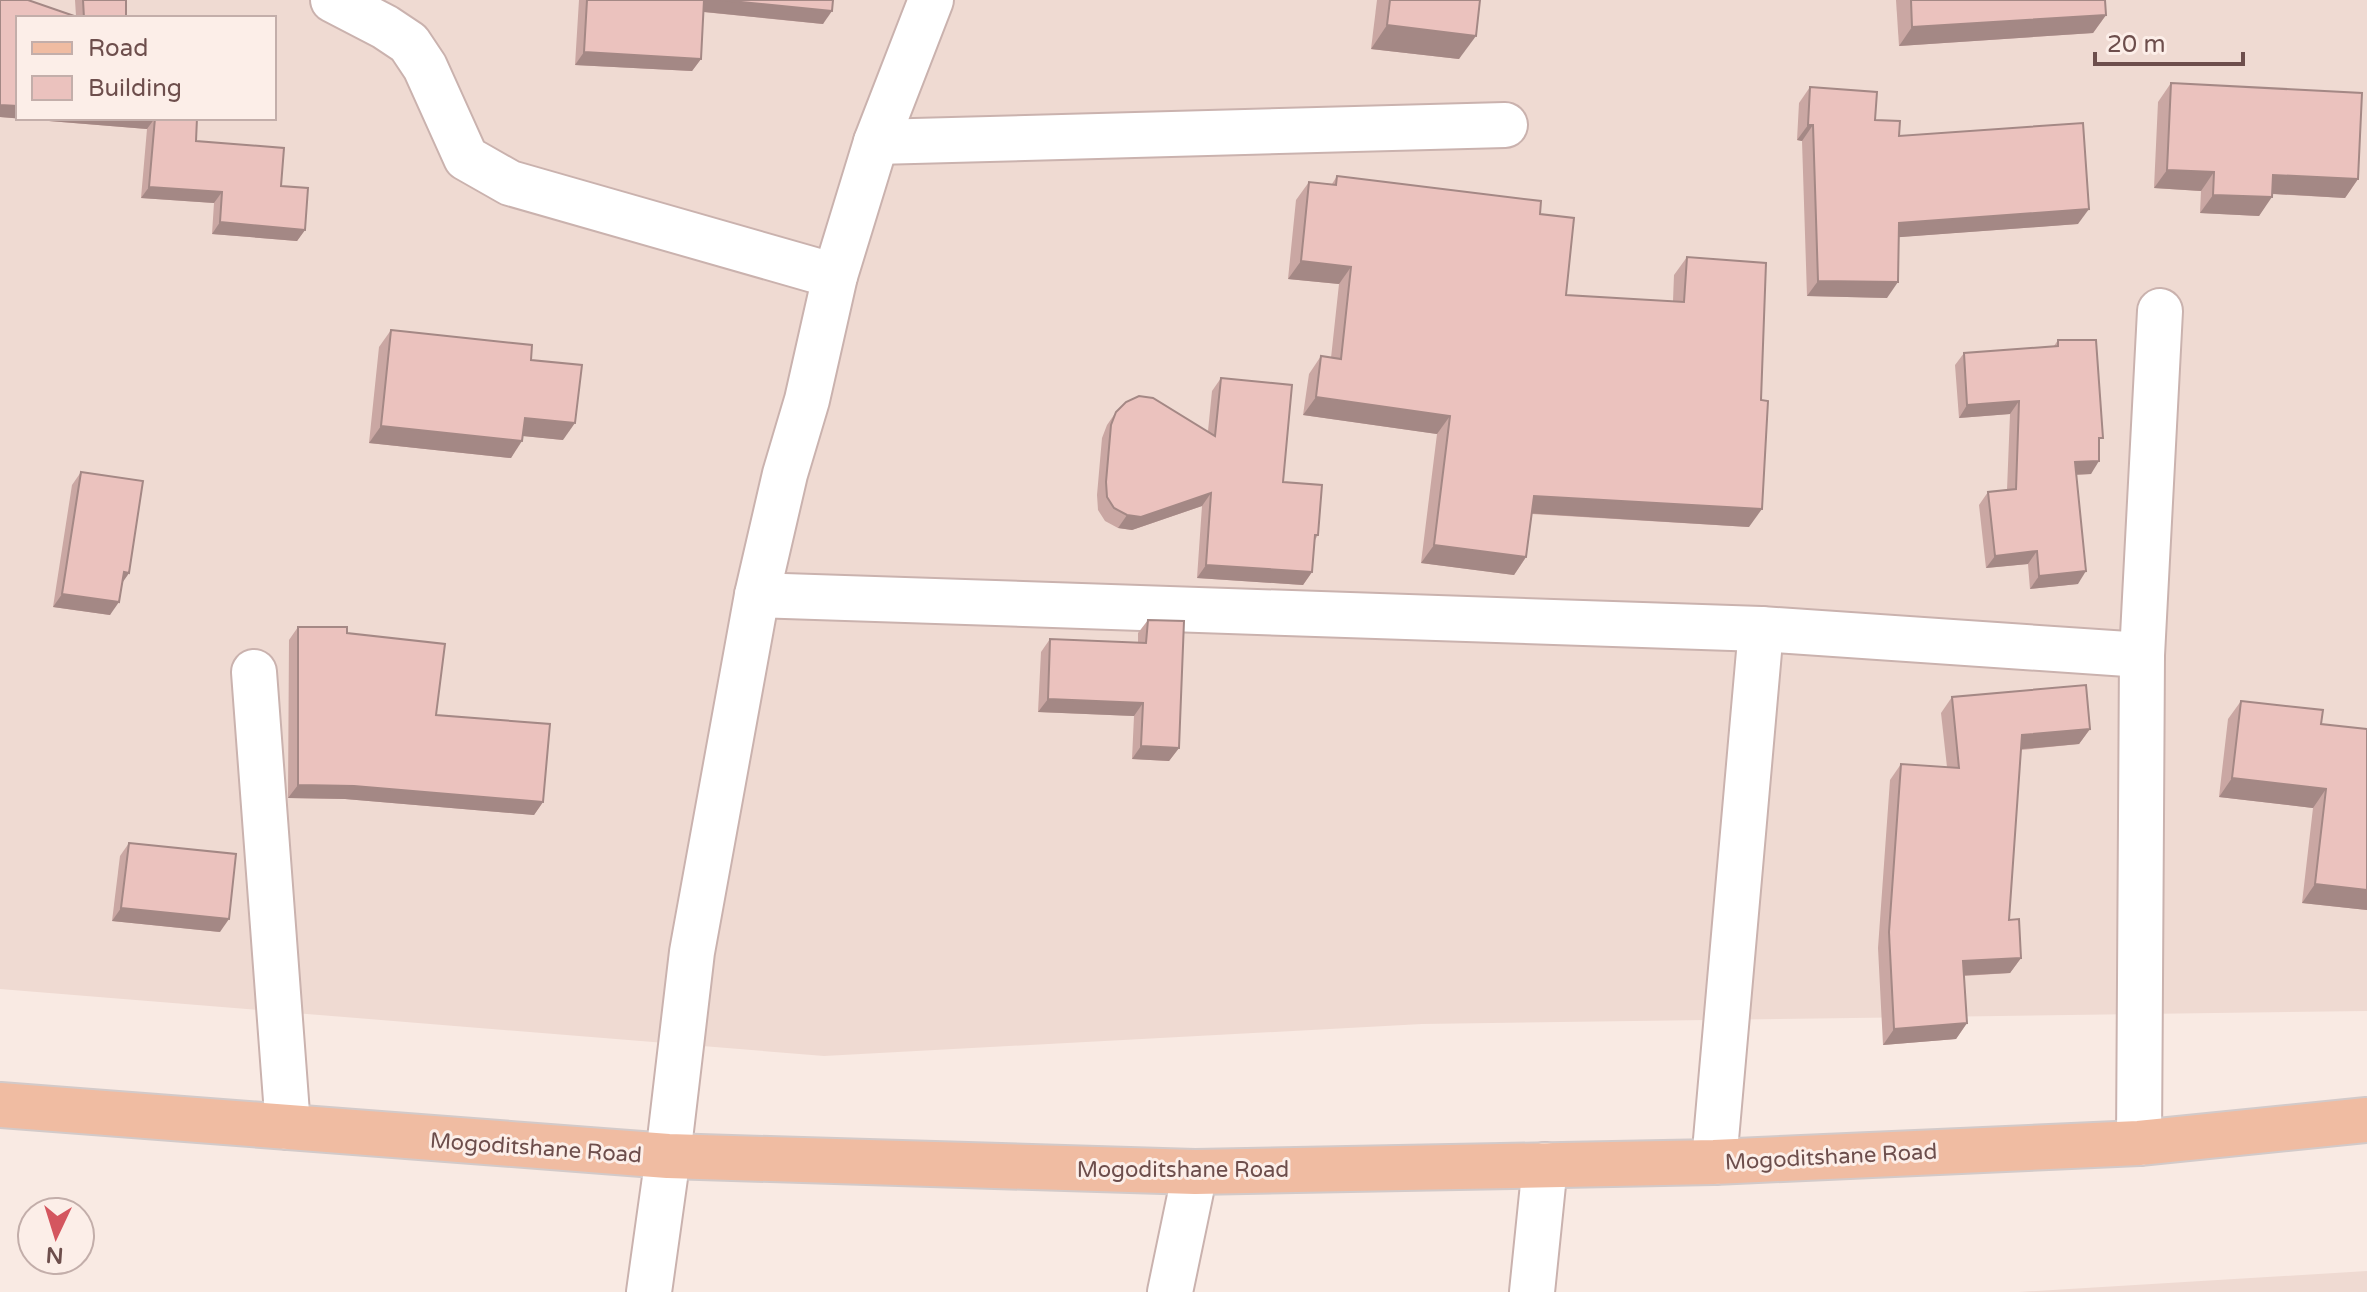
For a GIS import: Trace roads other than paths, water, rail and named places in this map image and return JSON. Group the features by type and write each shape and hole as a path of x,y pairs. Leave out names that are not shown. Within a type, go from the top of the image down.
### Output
{"main road":[{"name":"Mogoditshane Road","path":"0,1105 668,1156 1195,1172 1714,1162 2139,1143 2367,1120"}],"street":[{"path":"333,0 409,43 425,67 466,158 485,170 510,183 835,276"},
{"path":"649,1292 692,952 757,595 835,276 876,142 931,0"},
{"path":"876,142 1505,125"},
{"path":"2139,1143 2142,655 2160,311"},
{"path":"757,595 1761,629 2142,655"},
{"path":"1714,1162 1761,629"},
{"path":"254,672 288,1127"},
{"path":"1532,1292 1545,1165"},
{"path":"1170,1292 1195,1172"}]}
